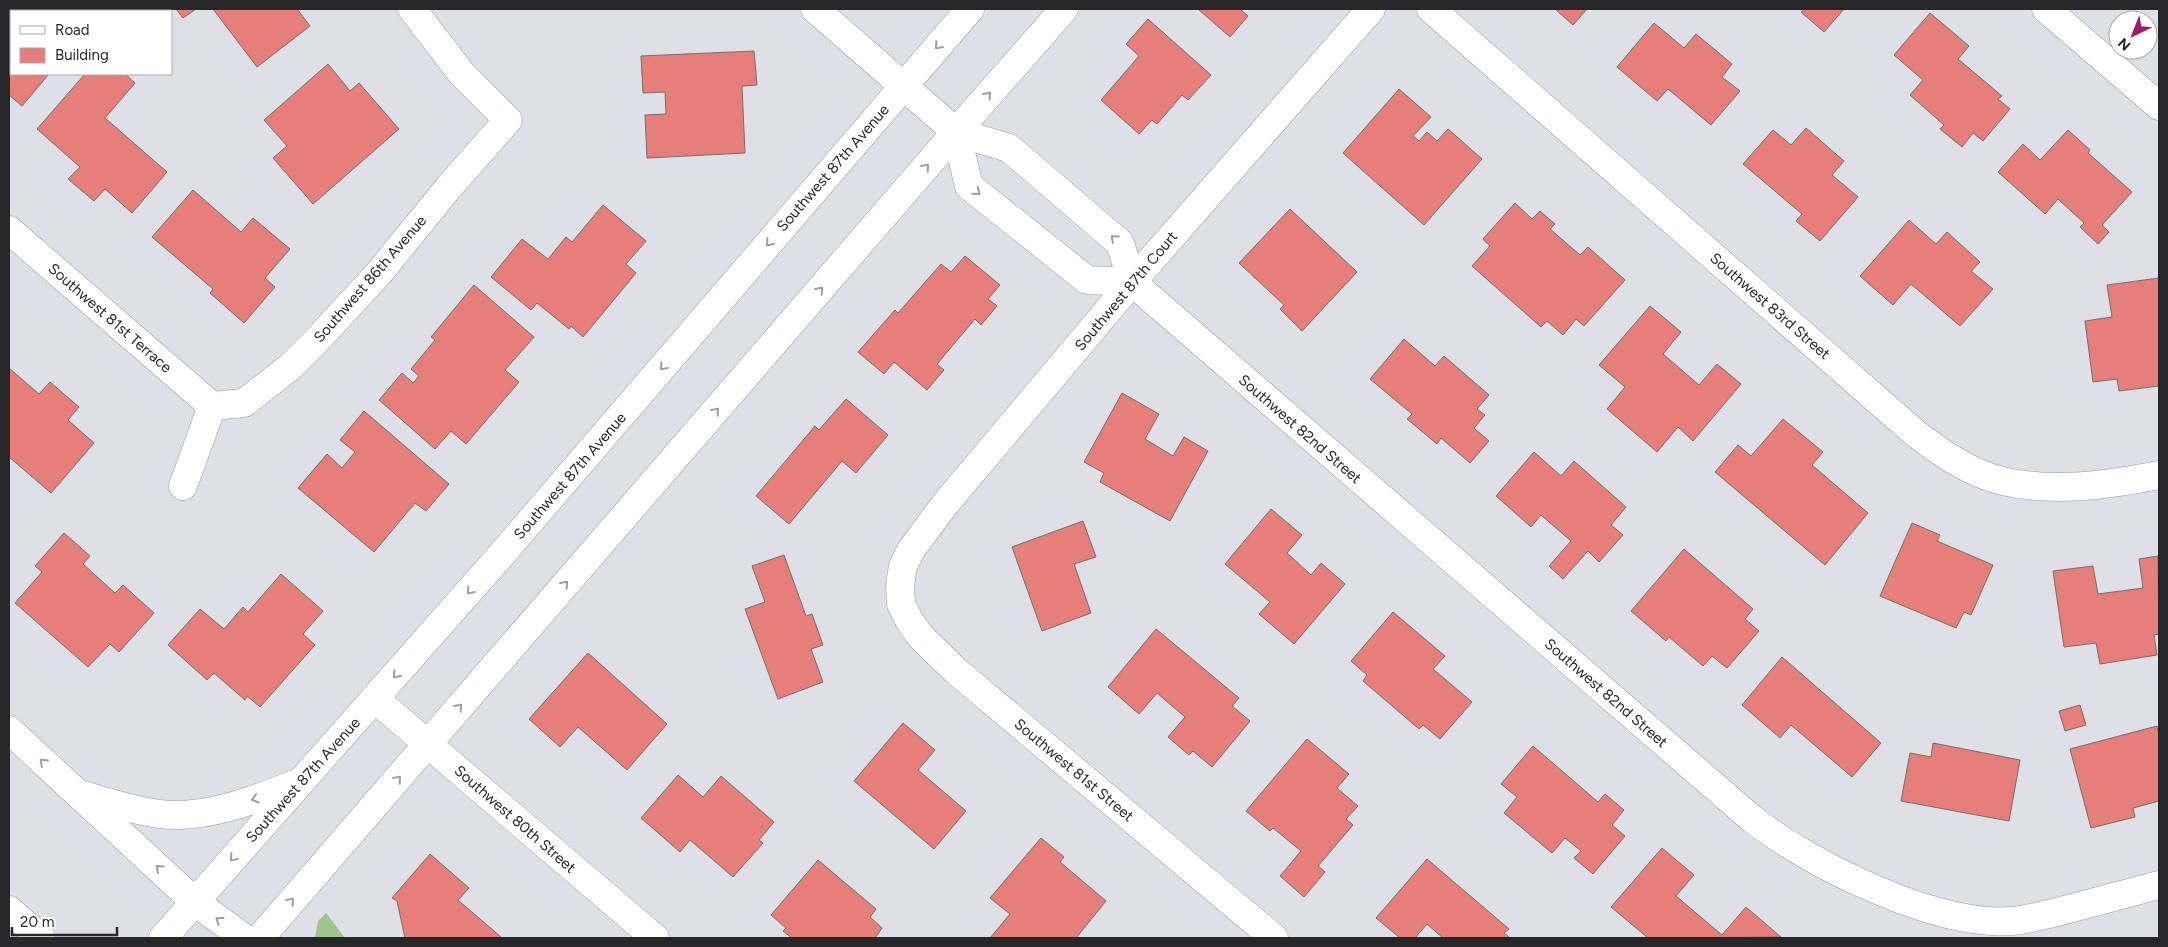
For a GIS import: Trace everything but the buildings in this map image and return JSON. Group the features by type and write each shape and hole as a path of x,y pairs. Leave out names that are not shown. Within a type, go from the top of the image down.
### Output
{"main road":[{"name":"Southwest 86th Avenue","path":"212,406 244,403 290,366 318,339 380,273 449,187 508,120 462,74 412,9"},
{"path":"815,9 956,132 1009,148 1120,243 1132,282 1087,280 969,186 956,132"},
{"name":"Southwest 87th Avenue","path":"163,938 502,554 970,9"},
{"path":"260,938 1064,9"},
{"name":"Southwest 87th Court","path":"900,585 903,566 919,537 1132,282 1371,9"},
{"name":"Southwest 83rd Street","path":"1431,9 1915,433 1936,449 1977,472 2002,481 2055,488 2098,485 2159,475"},
{"path":"2046,9 2159,106"},
{"name":"Southwest 81st Terrace","path":"9,230 212,406"},
{"name":"Southwest 82nd Street","path":"1132,282 1769,832 1820,863 1914,904 1973,919 1995,930 2029,918 2159,885"},
{"path":"183,486 212,406"},
{"name":"Southwest 81st Street","path":"900,585 901,604 909,620 920,636 956,671 1274,938"},
{"name":"Southwest 80th Street","path":"375,699 655,938"},
{"path":"9,730 195,902 244,938"},
{"path":"78,794 130,809 160,814 186,814 254,800 300,782"}],"green space":[{"path":"326,913 345,938 315,938 318,921"}]}
